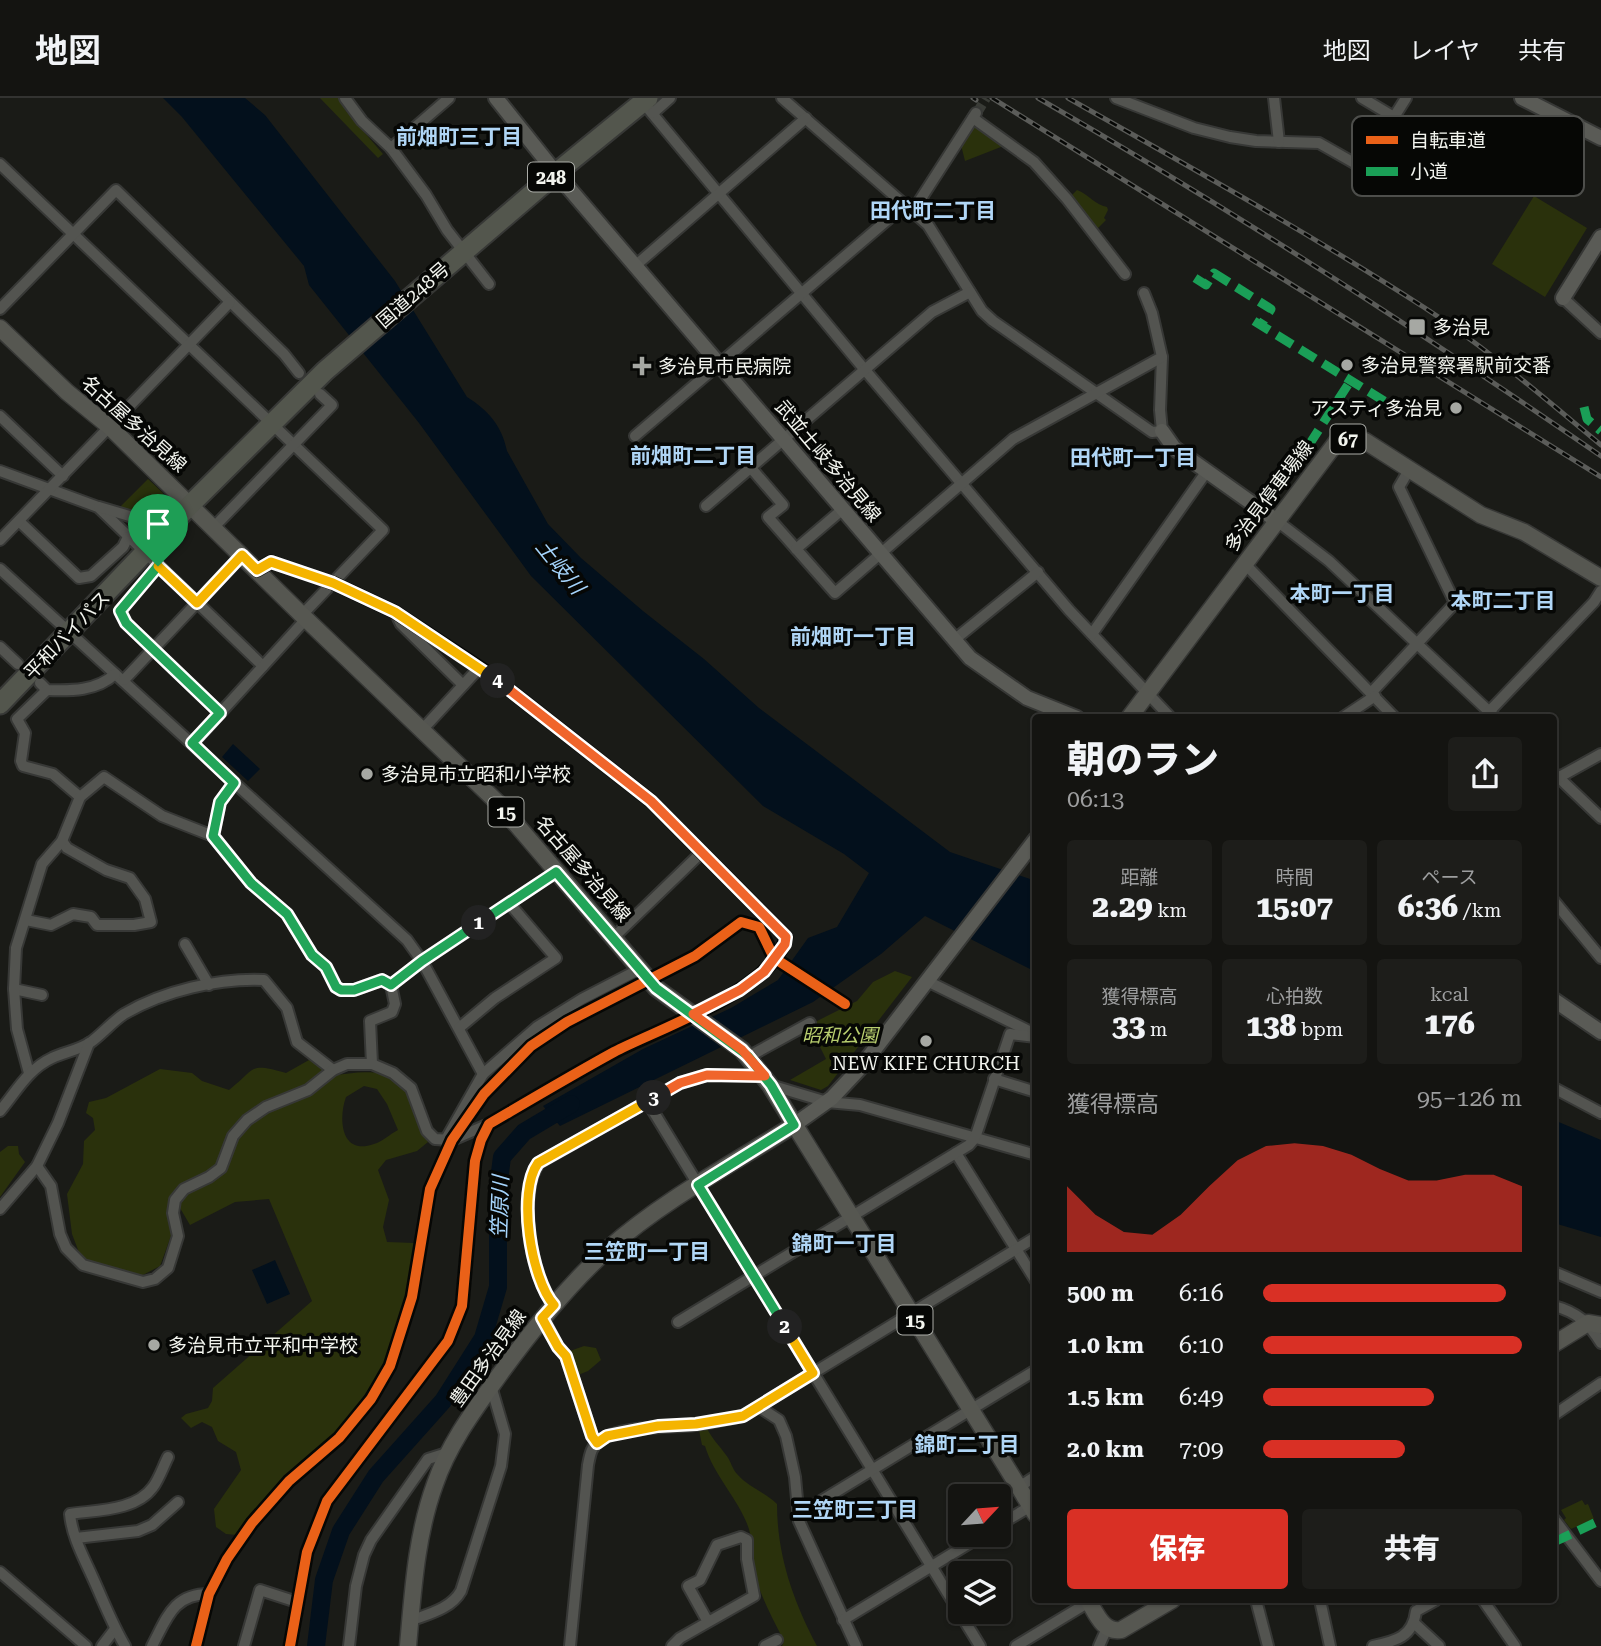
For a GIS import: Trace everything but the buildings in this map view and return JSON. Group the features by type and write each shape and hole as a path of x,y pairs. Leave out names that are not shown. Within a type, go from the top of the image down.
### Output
{"highway":[{"name":"国道248号","path":"191,504 325,370 556,173 646,103"},
{"name":"平和バイパス","path":"0,704 69,632 152,560 191,504"}],"main road":[{"name":"武並土岐多治見線","path":"496,98 556,173 970,658 1027,698 1067,714"},
{"path":"1522,98 1558,116"},
{"path":"1584,129 1601,138"},
{"path":"1563,298 1601,237"},
{"name":"名古屋多治見線","path":"0,328 191,504 304,617 498,803 656,988 745,1053 768,1080 1032,1508"},
{"path":"1162,431 1174,448 1277,521"},
{"name":"多治見停車場線","path":"1132,714 1338,440 1353,438 1366,441 1481,515 1524,532 1601,578"},
{"path":"794,1125 827,1102 862,1067 1032,844"},
{"path":"1557,1002 1601,1032"},
{"name":"豊田多治見線","path":"408,1646 417,1552 434,1484 447,1454 491,1386 542,1318 610,1247 698,1185 794,1125"},
{"path":"1557,1342 1594,1324"},
{"path":"1090,1603 1107,1628 1115,1631 1167,1603"}],"street":[{"path":"345,98 362,121 391,148 460,255 489,284"},
{"path":"391,148 449,98"},
{"path":"670,98 646,103 865,370 1091,634 1167,714"},
{"path":"782,98 928,225 982,311 993,321 1152,432 1162,431 1162,357 1152,313 1144,293"},
{"path":"1116,98 1194,128 1243,139 1319,143 1352,162"},
{"path":"1274,98 1279,142"},
{"path":"1363,98 1392,116"},
{"path":"1395,116 1406,98"},
{"path":"635,436 802,294 910,207 975,116 1034,162 1067,199 1125,274"},
{"path":"635,266 806,118"},
{"path":"0,164 383,530 192,743"},
{"path":"0,309 116,190 284,354 299,373"},
{"path":"706,506 932,312 970,292"},
{"path":"1563,298 1601,333"},
{"path":"0,540 230,302"},
{"path":"751,468 783,505 768,517 835,593 1013,439 1162,357"},
{"path":"214,527 332,405 320,394"},
{"path":"0,416 63,476"},
{"path":"1347,714 1373,695 1455,603 1399,487 1409,470"},
{"path":"0,471 98,507 153,523"},
{"path":"1091,634 1207,471"},
{"path":"98,507 262,667"},
{"path":"796,549 844,509"},
{"path":"19,521 79,578 91,576 123,547 128,537"},
{"path":"1277,521 1329,561 1489,714"},
{"path":"80,797 53,774 23,766 21,761 25,733 17,719 43,687 74,691 119,677 152,648 242,555"},
{"path":"152,560 120,611 126,623 220,713"},
{"path":"37,1166 51,1186 60,1234 66,1248 83,1265 143,1282 155,1279 168,1268 178,1236 173,1213 175,1200 184,1189 221,1168 233,1136 247,1121 266,1107 309,1090 333,1070 347,1064 372,1064 393,1073 411,1088 427,1131 435,1139 445,1141 489,1124 613,1053 696,1016 764,972 785,944 786,937 651,801 479,668 395,612 333,583 271,562 257,570"},
{"path":"1245,564 1391,714"},
{"path":"0,569 407,940 422,961 483,1074"},
{"path":"954,640 1038,572"},
{"path":"1491,714 1594,602 1601,591"},
{"path":"395,612 401,624 463,685"},
{"path":"2,653 18,664"},
{"path":"422,730 479,668"},
{"path":"1557,776 1601,754"},
{"path":"29,1073 17,1029 14,989 16,948 42,864 62,841 80,797 104,777 162,816 213,836 251,883 287,914 312,955 326,967 336,987 341,990 354,990 382,980 391,985 395,1004 392,1012 370,1021 372,1064"},
{"path":"1557,778 1601,818"},
{"path":"213,836 220,802 234,783"},
{"path":"26,920 51,925 73,914 91,917 97,925 151,922 145,899 130,878 106,870 67,848 62,841"},
{"path":"614,937 702,852"},
{"path":"391,985 422,961 556,872"},
{"path":"459,1028 495,998 556,958 509,903"},
{"path":"1557,905 1601,958"},
{"path":"185,944 209,985"},
{"path":"445,1141 483,1074 537,1027 582,999 640,969"},
{"path":"930,978 1032,1034"},
{"path":"0,1111 29,1073 49,1059 89,1044 124,1015 161,997 248,979 264,980 287,1008 297,1042 333,1070"},
{"path":"14,989 42,995"},
{"path":"745,1053 810,1023"},
{"path":"678,1322 956,1153 975,1138 1010,1034 1032,1036"},
{"path":"0,1209 37,1166 58,1123 89,1044"},
{"path":"554,1305 547,1297 529,1240 528,1194 533,1170 546,1157 680,1083 707,1075 768,1080 827,1102 860,1105 1032,1154"},
{"path":"994,1079 1032,1091"},
{"path":"1557,1090 1601,1113"},
{"path":"647,1101 980,1646"},
{"path":"290,1646 307,1552 327,1502 448,1341 462,1306 475,1161 489,1124"},
{"path":"956,1153 1032,1275"},
{"path":"570,1646 589,1465 591,1450 597,1443 607,1436 658,1426 696,1424 743,1416 1032,1239"},
{"path":"1557,1273 1601,1292"},
{"path":"1557,1307 1573,1311 1594,1324 1601,1343"},
{"path":"542,1318 566,1356 592,1436 597,1443"},
{"path":"798,1515 1032,1372"},
{"path":"1557,1413 1601,1383"},
{"path":"410,1620 439,1610 458,1597 461,1591 501,1466 505,1434 491,1386"},
{"path":"759,1407 779,1420 786,1437 795,1477 798,1515 856,1646"},
{"path":"349,1646 356,1586 371,1540 428,1459 447,1454"},
{"path":"125,1646 76,1538 70,1514 127,1505 144,1497 154,1486 168,1457"},
{"path":"1019,1487 1032,1479"},
{"path":"76,1538 138,1531 152,1525 178,1502"},
{"path":"1012,1519 1032,1510"},
{"path":"1557,1523 1601,1581"},
{"path":"672,1646 680,1638 754,1596 747,1559 747,1540 741,1538 717,1545 701,1580 688,1586 708,1622"},
{"path":"843,1620 963,1547"},
{"path":"0,1572 86,1646"},
{"path":"244,1646 260,1590 297,1602"},
{"path":"152,1646 172,1607 197,1594 209,1594"},
{"path":"1016,1646 1086,1603"},
{"path":"1256,1603 1268,1646"},
{"path":"1321,1603 1330,1646"},
{"path":"1373,1646 1385,1644 1410,1632 1416,1611 1413,1603"},
{"path":"1416,1611 1431,1603"},
{"path":"1485,1603 1515,1646"},
{"path":"1414,1623 1439,1646"},
{"path":"1100,1646 1107,1628"},
{"path":"102,1646 116,1629"},
{"path":"765,1646 777,1640"}],"green space":[{"path":"320,98 339,98 346,111 383,154 378,158"},
{"path":"979,125 1006,145 965,161 961,145 973,128"},
{"path":"1077,190 1107,207 1104,218 1106,220 1096,230 1071,196"},
{"path":"1534,196 1587,228 1545,297 1492,264"},
{"path":"148,479 163,493 162,513 155,520 120,507"},
{"name":"昭和公園","path":"895,971 912,977 828,1086 821,1090 790,1080 826,1059 809,1025 857,1001 873,982"},
{"path":"309,1060 319,1064 331,1076 370,1072 391,1077 408,1093 417,1109 420,1128 428,1142 417,1151 386,1160 378,1170 389,1200 383,1227 387,1242 414,1243 412,1289 388,1360 351,1415 322,1446 287,1476 237,1535 226,1534 216,1527 214,1509 241,1470 236,1452 218,1441 212,1427 202,1422 191,1428 181,1418 208,1408 212,1401 213,1388 312,1301 269,1199 235,1202 190,1225 180,1208 168,1204 168,1221 172,1233 160,1266 141,1276 88,1263 80,1255 72,1234 67,1194 83,1164 84,1141 95,1130 93,1118 86,1113 89,1102 106,1098 160,1069 192,1073 202,1081 229,1090 254,1069 265,1068 286,1073","holes":["364,1086 377,1089 398,1130 377,1143 355,1145 349,1140 343,1125 346,1097"]},
{"path":"8,1146 18,1146 19,1154 25,1162 0,1197 0,1152"},
{"path":"584,1346 596,1348 601,1360 588,1371 578,1375 570,1351"},
{"path":"707,1428 737,1474 777,1504 780,1541 788,1577 817,1646 782,1646 784,1641 765,1602 754,1571 751,1536 746,1522 715,1469 705,1446 702,1445 699,1430"},
{"path":"1582,1500 1585,1505 1588,1504 1594,1519 1571,1529 1561,1510"}],"water":[{"name":"土岐川","path":"163,98 245,98 265,115 395,281 467,397 488,413 498,426 507,451 548,524 581,558 759,708 950,852 1032,880 1032,970 925,916 881,954 813,1002 560,1126 543,1106 643,1049 731,1008 778,980 808,938 837,927 869,873 844,854 763,806 531,576 419,423 309,285 304,266 182,117"},
{"path":"233,744 260,769 248,781 222,757"},
{"path":"1557,1121 1601,1140 1601,1237 1557,1224"},
{"path":"275,1260 290,1294 267,1304 252,1270"}],"waterway":[{"name":"笠原川","path":"316,1646 324,1580 341,1531 376,1476 443,1401 483,1338 498,1287 498,1188 502,1157 524,1132 571,1104"}],"tunnel":[{"path":"977,113 986,98"}],"railway":[{"path":"992,98 1601,477"},
{"path":"1038,98 1323,271 1601,456"},
{"path":"1068,98 1293,227 1425,308 1493,357 1601,445"}],"marked path":[{"path":"1195,278 1206,285 1214,273 1271,309 1261,325"},
{"path":"1254,321 1389,404 1391,401"},
{"path":"1294,468 1351,380"},
{"path":"1584,407 1587,419 1601,431"},
{"path":"1557,1541 1601,1520"}],"cycle path":[{"path":"257,570 271,562 333,583 395,612 488,673 651,801 786,937 777,956 761,974 738,990 713,1005 614,1052 489,1124 475,1161 462,1306 448,1341 327,1501 307,1552 290,1646"},
{"path":"196,1646 209,1594 227,1559 252,1523 289,1481 339,1438 371,1399 390,1366 412,1297 430,1189 452,1140 484,1094 531,1046 567,1022 695,956 741,922 759,927 774,958 845,1004"}],"place":[{"name":"多治見","path":"1417,327"},
{"name":"多治見警察署駅前交番","path":"1347,365"},
{"name":"多治見市民病院","path":"642,366"},
{"name":"アスティ多治見","path":"1456,408"},
{"name":"多治見市立昭和小学校","path":"367,774"},
{"name":"NEW KIFE CHURCH","path":"926,1041"},
{"name":"多治見市立平和中学校","path":"154,1345"}],"district":[{"name":"前畑町三丁目","path":"459,137"},
{"name":"田代町二丁目","path":"933,211"},
{"name":"前畑町二丁目","path":"693,456"},
{"name":"田代町一丁目","path":"1133,458"},
{"name":"本町一丁目","path":"1342,594"},
{"name":"本町二丁目","path":"1503,601"},
{"name":"前畑町一丁目","path":"853,637"},
{"name":"錦町一丁目","path":"844,1244"},
{"name":"三笠町一丁目","path":"647,1252"},
{"name":"錦町二丁目","path":"967,1445"},
{"name":"三笠町三丁目","path":"855,1510"}],"route":[{"path":"158,566 120,611 126,623 220,713 192,743 234,783 220,802 213,836 251,883 287,914 312,955 326,967 336,987 341,990 354,990 382,980 391,985 422,961 556,872 656,988 742,1050 765,1076 794,1125 698,1185 813,1373 743,1416 680,1426 658,1426 607,1436 597,1443 592,1436 566,1356 542,1318 554,1305 547,1297 529,1240 528,1194 533,1170 546,1157 680,1083 707,1075 765,1076 748,1056 742,1050 693,1014 740,990 764,972 785,944 786,937 651,801 488,673 395,612 333,583 271,562 257,570 242,555 197,603 158,566"}]}
